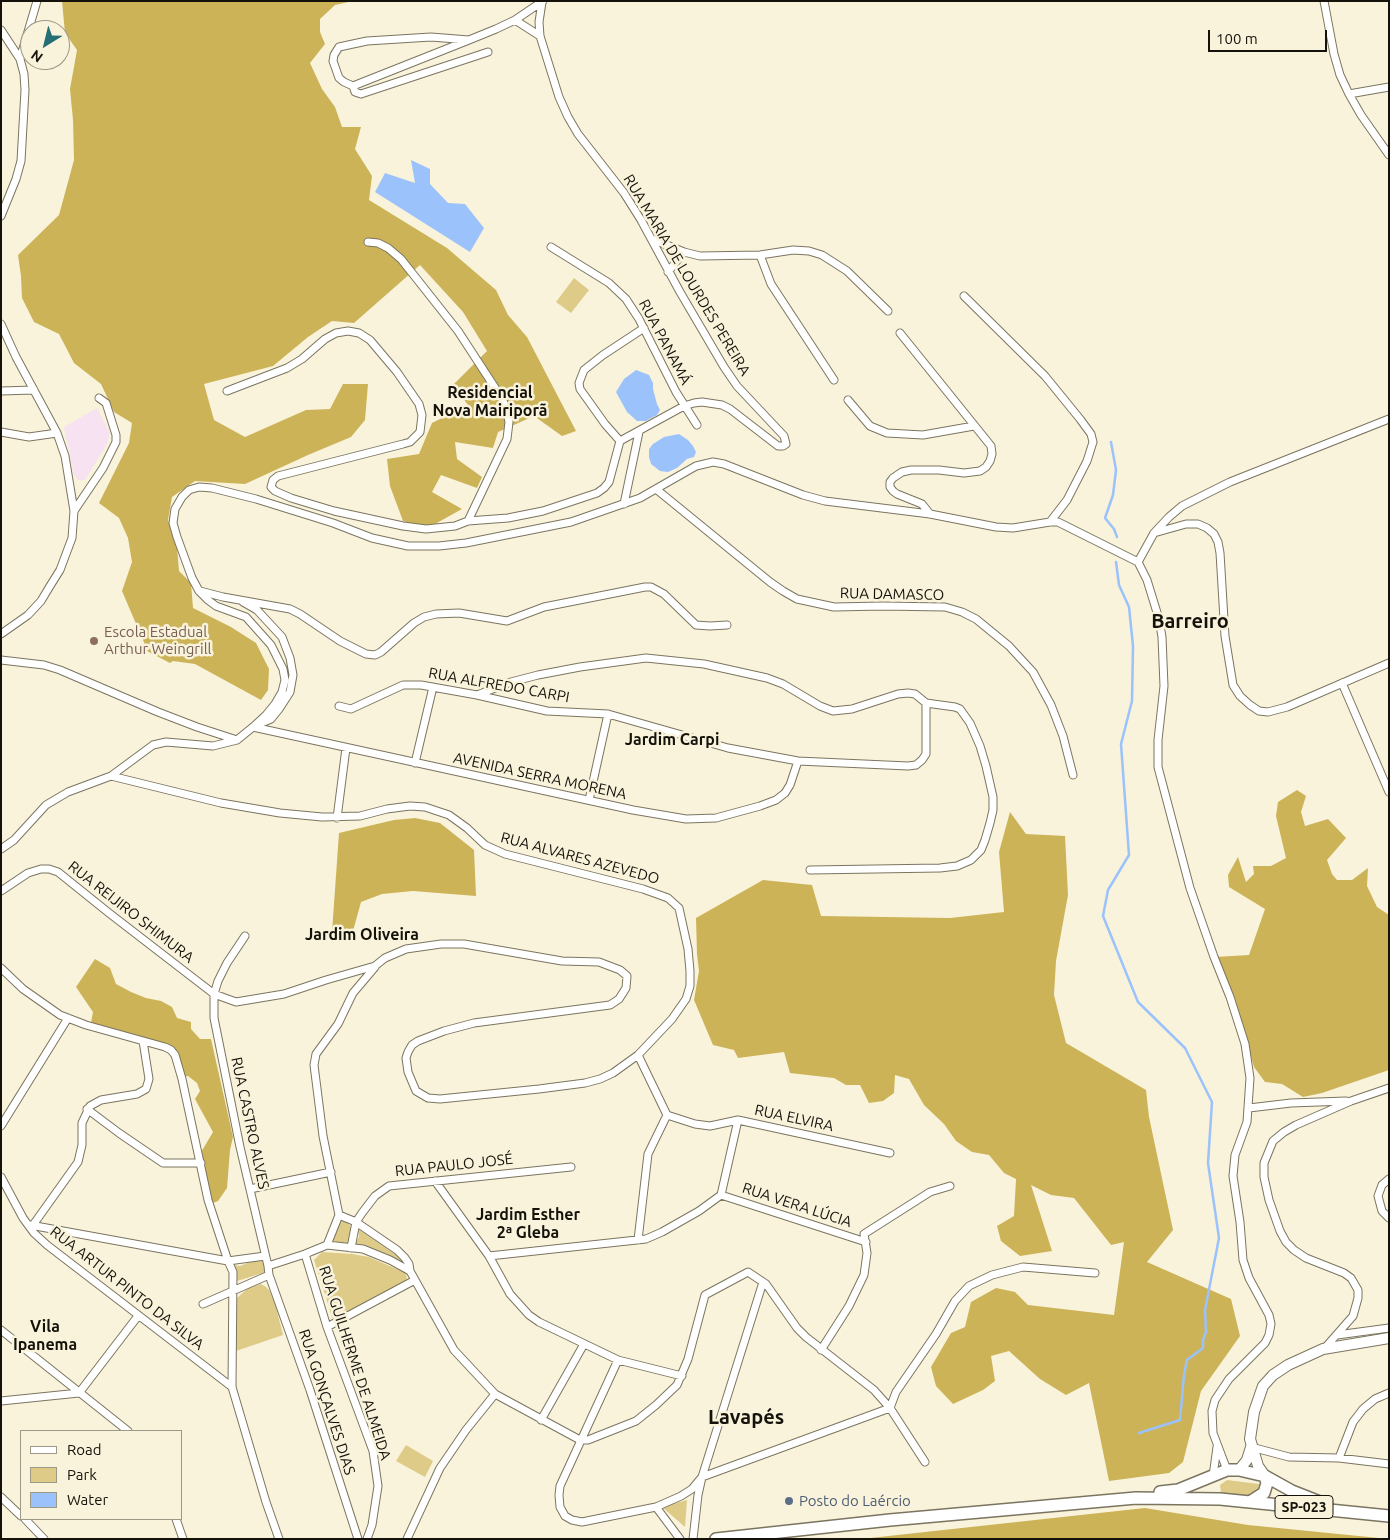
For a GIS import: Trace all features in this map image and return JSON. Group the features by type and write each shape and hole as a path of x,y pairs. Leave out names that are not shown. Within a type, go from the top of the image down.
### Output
{"main road":[{"path":"1265,1476 1258,1466 1250,1439 1257,1399 1263,1386 1273,1375 1288,1365 1324,1349 1389,1338"},
{"path":"1239,1470 1247,1460 1251,1447"},
{"name":"SP-023","path":"1136,1498 1178,1490 1227,1470 1239,1470 1265,1476 1314,1501 1358,1512"},
{"path":"1213,1476 1215,1494 1220,1499"},
{"name":"SP-023","path":"1250,1502 1264,1493 1265,1476"},
{"name":"SP-023","path":"716,1539 862,1522 1136,1498 1220,1499 1389,1516"}],"street":[{"path":"31,20 37,1"},
{"path":"1324,1 1340,75 1349,94 1389,156"},
{"path":"469,40 431,37 352,43 339,47 333,61 336,74 344,82 353,86 469,40 515,20 543,2"},
{"name":"RUA MARIA DE LOURDES PEREIRA","path":"543,2 540,36 559,97 568,117 578,134 624,193 652,238 668,272 724,367 737,386 784,436 786,444 778,446 722,405 702,402 684,406"},
{"path":"515,20 540,36"},
{"path":"1,30 20,59"},
{"path":"353,86 355,92 361,94 488,52"},
{"path":"1,216 21,161 25,90 23,70"},
{"path":"1349,94 1389,87"},
{"path":"1377,140 1389,142"},
{"path":"652,238 684,252 712,257 760,255 793,250 809,251 822,255 836,263 860,282 888,311"},
{"path":"368,242 378,243 388,248 401,259 458,331 506,407 509,422 507,439 468,522"},
{"name":"RUA PANAMÁ","path":"551,247 617,290 626,299 644,328 684,406 697,425"},
{"path":"668,272 684,252"},
{"path":"760,255 771,284 834,380"},
{"path":"964,296 1045,376 1091,434 1093,442 1087,461 1067,500 1050,522"},
{"path":"1,324 16,357 57,433 65,456 74,510 72,538 60,570 41,601 28,615 1,634"},
{"path":"620,442 580,389 579,382 584,370 644,328"},
{"path":"227,391 288,368 302,359 325,339 336,333 348,331 359,333 370,340 419,404 422,414 420,432 410,442 278,476 271,484 275,490 291,498 334,511 426,529 508,518 543,511 597,493 609,482 620,442 684,406"},
{"path":"900,333 991,446 992,454 990,461 986,467 974,473 911,470 897,475 890,482 890,487 897,494 922,504 930,514"},
{"path":"1,391 34,390"},
{"path":"74,510 107,460 116,442 116,435 106,404 100,398"},
{"path":"848,400 870,426 887,433 923,434 974,426"},
{"path":"1138,562 1154,533 1182,506 1222,486 1389,419"},
{"path":"1,432 29,436 57,433"},
{"path":"624,504 639,432"},
{"path":"1,849 14,840 46,805 68,792 111,776 143,752 160,743 213,746 237,740 254,727 275,704 282,692 285,680 283,669 271,645 246,617 216,606 199,591 192,578 174,524 175,509 189,490 199,487 212,488 333,523 372,538 408,546 439,546 466,543 571,522 640,498 696,466 713,462 724,464 795,492 825,501 930,514 996,528 1050,522 1058,522 1068,526 1138,562 1147,580 1159,619 1162,637 1164,686 1158,740 1158,767 1190,888 1245,1044 1250,1078 1249,1108 1247,1122 1235,1155 1233,1176 1240,1222 1243,1260 1249,1278 1269,1316 1271,1324 1265,1343 1229,1379 1215,1400 1212,1411 1212,1423 1217,1446 1227,1470"},
{"name":"RUA DAMASCO","path":"656,489 770,582 797,599 834,607 945,607 976,619 1009,646 1033,672 1051,705 1063,736 1074,775"},
{"path":"1154,533 1186,524 1198,524 1214,534 1220,553 1225,636 1234,685 1240,696 1259,711 1268,712 1287,707 1389,663"},
{"path":"199,591 290,609 356,650 375,655 388,646 414,622 424,617 436,614 459,613 507,621 550,606 645,587 651,587 664,594 696,625 727,624"},
{"path":"238,600 256,610 282,638 290,658 293,675 290,692 279,709 271,719 254,727"},
{"path":"477,695 511,682 538,675 646,658 704,664 766,678 783,684 820,706 833,711 852,709 898,694 908,693 915,694 926,703 955,707 965,714 986,766 993,797 993,810 986,840 971,860 957,866 940,868 810,870"},
{"path":"1,660 44,665 60,670 150,709 237,740"},
{"path":"1342,683 1389,792"},
{"name":"RUA ALFREDO CARPI","path":"339,706 351,709 358,707 403,685 413,684 477,695 547,711 608,714 728,748 798,761 908,766 916,765 926,754 926,703"},
{"path":"415,763 433,687"},
{"path":"589,800 608,714"},
{"name":"AVENIDA SERRA MORENA","path":"254,727 589,800 676,818 700,820 716,818 776,800 785,793 790,785 798,761"},
{"path":"337,818 346,748"},
{"name":"RUA ALVARES AZEVEDO","path":"111,776 221,803 280,813 337,818 360,816 402,807 425,807 449,815 467,828 485,845 504,854 643,889 668,898 679,908 688,949 690,986 686,999 680,1008 638,1055"},
{"name":"RUA REIJIRO SHIMURA","path":"1,891 28,873 41,869 58,872 214,994 236,1002 258,1000 284,994 375,966"},
{"path":"214,994 227,963 245,936"},
{"path":"327,1245 339,1215 322,1127 314,1065 316,1054 338,1024 353,994 375,966 385,958 406,948 440,944 464,944 562,961 599,962 620,970 627,976 626,988 619,999 610,1005 474,1023 444,1031 418,1041 412,1045 406,1058 408,1072 416,1091 428,1098 440,1099 585,1084 613,1073 638,1055 668,1115 695,1124 710,1126 738,1120"},
{"path":"1,968 22,989 49,1008 68,1018 165,1047 171,1050 175,1056 182,1079 208,1200 233,1272 232,1387 279,1539"},
{"name":"RUA CASTRO ALVES","path":"214,994 214,1018 268,1266"},
{"path":"1,1126 68,1018"},
{"path":"142,1040 149,1079 146,1089 137,1094 102,1100 94,1103 87,1109 82,1123 82,1145 78,1162 30,1225 228,1261 266,1256"},
{"path":"1324,1349 1348,1323 1357,1307 1356,1283 1344,1273 1306,1258 1286,1242 1269,1200 1264,1177 1264,1163 1273,1141 1284,1132 1351,1101 1389,1088"},
{"path":"1249,1108 1291,1103 1351,1101"},
{"path":"87,1109 163,1164 200,1163"},
{"path":"638,1240 648,1154 668,1115"},
{"name":"RUA ELVIRA","path":"721,1195 738,1120 890,1153"},
{"name":"RUA PAULO JOSÉ","path":"356,1222 375,1196 389,1186 571,1167"},
{"path":"250,1189 331,1172"},
{"name":"RUA ARTUR PINTO DA SILVA","path":"1,1177 30,1225 46,1246 232,1387"},
{"path":"1389,1179 1382,1185 1378,1196 1382,1212 1389,1218"},
{"path":"435,1181 489,1256 510,1294 529,1315 618,1360 682,1376"},
{"path":"821,1350 859,1288 867,1263 864,1234 930,1192 950,1186"},
{"path":"489,1256 638,1240 662,1232 709,1205 721,1195"},
{"name":"RUA VERA LÚCIA","path":"721,1195 866,1242"},
{"path":"339,1215 356,1222 397,1250 409,1264 410,1272 454,1350 495,1394 580,1440 596,1438 636,1421 671,1391 682,1376 705,1295 748,1272 766,1284 797,1328 821,1350 874,1390 890,1408 926,1462"},
{"path":"351,1248 356,1222"},
{"path":"268,1266 327,1245 364,1249 410,1272"},
{"name":"RUA GUILHERME DE ALMEIDA","path":"305,1254 327,1327 358,1407 375,1460 378,1486 376,1506 367,1539"},
{"name":"RUA GONÇALVES DIAS","path":"268,1266 269,1274 310,1390 358,1539"},
{"path":"618,1360 560,1486 558,1495 560,1507 565,1516 572,1520 582,1522 656,1507 692,1489 702,1477 890,1408 896,1392 936,1334 955,1301 969,1286 992,1275 1023,1266 1095,1273"},
{"path":"203,1304 269,1274"},
{"path":"327,1327 415,1280"},
{"path":"693,1539 702,1477 763,1282"},
{"path":"1,1401 79,1393 138,1316"},
{"path":"1337,1335 1389,1328"},
{"path":"1,1330 127,1430"},
{"path":"540,1420 584,1344"},
{"path":"1339,1458 1353,1422 1363,1409 1375,1399 1389,1393"},
{"path":"407,1539 440,1468 466,1430 495,1394"},
{"path":"1213,1476 1217,1446"},
{"path":"1251,1447 1289,1456 1339,1458 1389,1464"},
{"path":"1,1497 20,1515"},
{"path":"656,1507 680,1539"},
{"path":"25,1520 44,1539"},
{"path":"176,1520 183,1539"}],"shaded area":[{"path":"62,1 353,1 335,5 320,19 320,32 325,44 310,63 322,89 335,107 342,127 361,127 355,149 372,176 369,200 447,248 496,290 508,315 527,337 576,431 562,436 534,416 498,432 493,448 455,442 457,459 482,477 477,488 441,475 432,492 462,509 435,524 420,526 403,521 390,486 387,459 419,454 432,423 468,405 453,385 487,351 463,312 420,265 354,323 332,321 308,337 273,366 204,384 214,420 245,437 306,410 330,409 343,384 368,384 365,420 351,437 245,484 195,481 172,497 168,520 177,547 179,571 191,583 193,608 231,627 256,643 269,669 268,690 261,700 195,664 173,661 170,663 145,650 146,647 122,591 132,562 128,538 119,518 99,503 129,443 132,423 114,412 101,384 74,363 59,334 34,322 22,298 18,255 59,215 74,160 70,89 77,50 70,40 70,20 64,20"},
{"path":"97,408 110,433 107,444 85,480 78,480 74,475 64,427"},
{"path":"1297,790 1306,796 1301,812 1305,826 1328,819 1346,838 1327,860 1332,874 1337,880 1352,880 1368,868 1367,886 1377,907 1389,915 1389,1070 1322,1093 1303,1097 1282,1084 1265,1082 1254,1067 1242,1024 1215,957 1249,955 1265,909 1229,887 1228,875 1238,857 1246,882 1254,874 1253,866 1271,866 1286,858 1276,816 1278,802"},
{"path":"1010,812 1026,834 1065,836 1068,895 1056,961 1054,995 1066,1043 1146,1090 1149,1117 1173,1230 1147,1262 1231,1299 1240,1336 1201,1391 1183,1462 1169,1473 1109,1481 1089,1383 1066,1395 1040,1379 1009,1351 991,1356 995,1381 983,1390 953,1404 936,1386 931,1367 951,1333 965,1327 971,1302 996,1288 1015,1292 1028,1305 1114,1315 1124,1242 1111,1245 1074,1198 1051,1195 1031,1185 1052,1251 1020,1256 1001,1241 997,1226 1014,1216 1016,1179 1004,1173 989,1155 972,1152 956,1141 944,1124 924,1105 909,1079 895,1075 894,1093 883,1101 869,1103 860,1085 846,1085 834,1078 790,1073 784,1052 738,1058 734,1050 713,1045 694,1000 699,971 696,918 763,880 812,885 821,916 950,918 1004,912 999,852"},
{"path":"415,818 440,823 474,850 476,896 413,891 382,894 361,902 353,931 332,932 339,833 394,820"},
{"path":"95,959 110,968 116,984 131,992 161,1001 172,1007 177,1018 191,1022 191,1029 200,1039 211,1039 233,1137 227,1188 218,1201 213,1203 200,1154 213,1132 195,1099 200,1091 197,1083 188,1076 183,1077 175,1054 130,1035 91,1023 93,1012 76,987"},
{"path":"1145,1508 1248,1525 1389,1539 861,1539"}],"green space":[{"path":"574,278 589,290 571,313 556,302"},
{"path":"346,1221 353,1229 350,1242 347,1245 329,1244 339,1222"},
{"path":"358,1229 402,1259 404,1262 402,1265 352,1247 359,1237"},
{"path":"322,1252 369,1257 406,1273 407,1279 404,1283 335,1319 332,1317 314,1260"},
{"path":"255,1260 263,1260 266,1265 266,1272 237,1281 237,1272 234,1265 240,1266"},
{"path":"261,1284 269,1290 275,1303 283,1335 236,1351 236,1299 248,1288"},
{"path":"406,1445 433,1461 425,1477 396,1461"},
{"path":"1227,1480 1259,1484 1258,1494 1254,1497 1225,1495 1221,1493 1220,1485"},
{"path":"687,1500 685,1527 662,1507"}],"water":[{"path":"411,160 430,169 430,184 448,203 465,204 484,228 470,252 375,192 385,173 415,183"},
{"path":"636,370 649,375 660,410 657,415 646,421 637,421 627,412 616,392 624,379"},
{"path":"679,434 693,446 696,452 694,457 687,459 677,468 668,472 660,471 651,464 649,449 664,437"}],"waterway":[{"path":"1111,442 1116,470 1113,495 1105,518 1114,529 1117,537"},
{"path":"1116,562 1119,585 1129,607 1133,646 1132,701 1121,744 1129,855 1108,890 1103,916 1138,1002 1185,1048 1212,1102 1208,1163 1219,1238 1205,1310 1206,1332 1203,1348 1187,1360 1180,1420 1139,1433"}],"place":[{"name":"Escola Estadual Arthur Weingrill","path":"94,641"},
{"name":"Posto do Laércio","path":"789,1501"}],"district":[{"name":"Residencial Nova Mairiporã","path":"490,402"},
{"name":"Barreiro","path":"1190,621"},
{"name":"Jardim Carpi","path":"672,740"},
{"name":"Jardim Oliveira","path":"362,935"},
{"name":"Jardim Esther 2ª Gleba","path":"528,1224"},
{"name":"Vila Ipanema","path":"45,1336"},
{"name":"Lavapés","path":"746,1417"}]}
